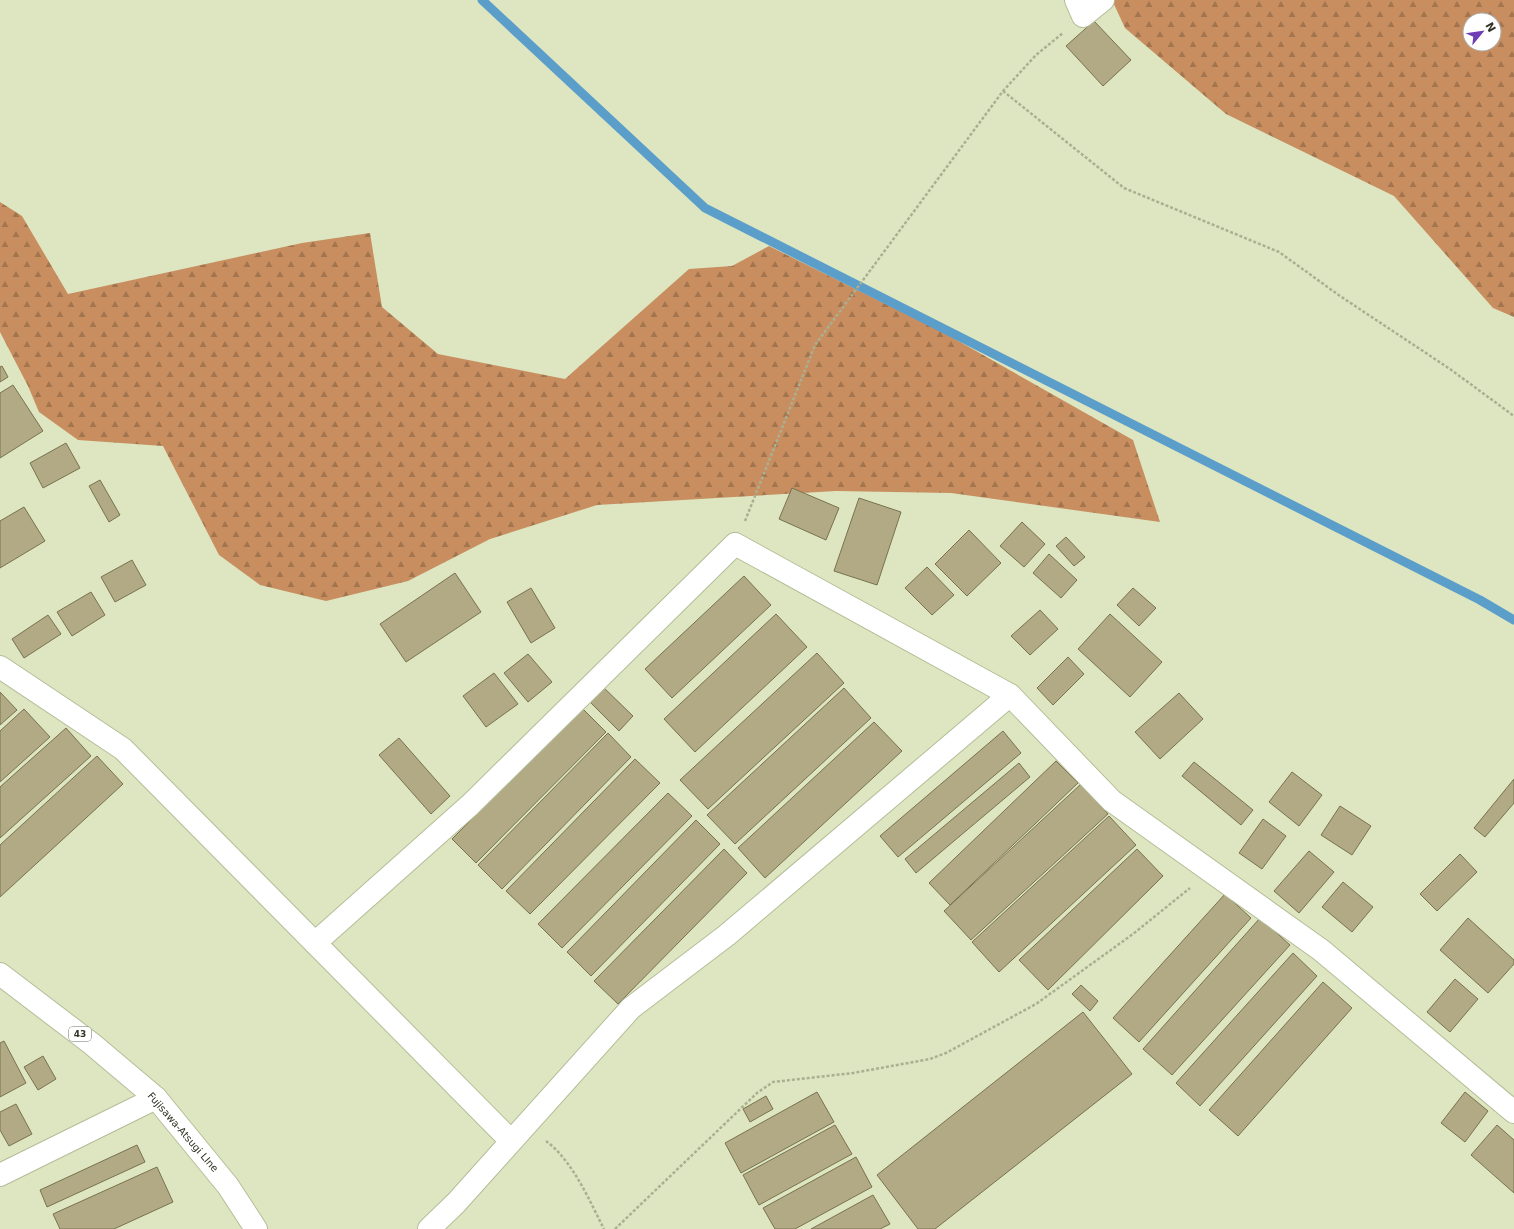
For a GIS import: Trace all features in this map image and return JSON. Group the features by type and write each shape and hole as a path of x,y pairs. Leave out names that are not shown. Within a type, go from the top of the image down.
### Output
{"street":[{"path":"1079,8 1103,0"},
{"path":"315,943 470,805 735,544 1010,695 1112,801 1321,950 1514,1112"},
{"path":"0,667 123,749 315,943 518,1133"},
{"path":"429,1229 456,1203 631,1008 727,936 1010,695"},
{"name":"Fujisawa-Atsugi LIne","path":"0,974 92,1044 156,1098 228,1186 256,1229"},
{"path":"0,1175 156,1098"}],"path":[{"path":"735,544 815,345 1003,91 1079,8"},
{"path":"1003,91 1124,188 1279,252 1340,296 1450,369 1514,416"},
{"path":"615,1229 757,1093 773,1082 853,1073 930,1059 946,1053 1036,1004 1133,934 1195,885 1205,868"},
{"path":"518,1133 553,1146 580,1180 604,1229"}],"green space":[{"path":"1112,0 1514,0 1514,317 1493,308 1394,196 1226,114 1125,28"},
{"path":"0,202 22,216 68,294 302,243 370,233 382,307 438,354 565,379 689,269 732,266 769,246 946,334 1133,440 1160,522 951,493 836,491 597,505 490,539 408,581 326,601 260,585 219,555 163,446 78,440 39,412 28,386 0,332"}],"building":[{"path":"1094,21 1131,60 1103,86 1066,46"},
{"path":"2,366 8,377 0,382 0,367"},
{"path":"13,385 43,431 0,458 0,393"},
{"path":"66,443 80,468 43,488 30,463"},
{"path":"100,480 120,515 109,522 89,486"},
{"path":"792,488 839,508 826,540 779,519"},
{"path":"859,498 901,512 877,585 834,571"},
{"path":"24,507 45,541 0,568 0,521"},
{"path":"1022,522 1045,544 1024,567 1000,546"},
{"path":"969,530 1001,563 967,596 935,564"},
{"path":"1066,537 1085,557 1074,566 1056,546"},
{"path":"1049,554 1077,580 1061,598 1033,573"},
{"path":"132,560 146,585 115,602 101,577"},
{"path":"927,567 954,595 932,615 905,588"},
{"path":"455,573 481,612 406,662 380,624"},
{"path":"744,576 771,605 672,698 645,669"},
{"path":"531,588 555,628 531,643 507,602"},
{"path":"1133,588 1156,608 1139,626 1117,605"},
{"path":"91,592 105,615 72,636 57,612"},
{"path":"1040,610 1058,629 1030,655 1011,636"},
{"path":"776,614 807,647 695,752 664,719"},
{"path":"1110,614 1162,662 1130,697 1078,649"},
{"path":"48,615 61,634 24,658 12,639"},
{"path":"817,653 844,683 708,809 680,780"},
{"path":"528,654 552,682 528,702 504,673"},
{"path":"1068,657 1084,674 1053,705 1037,688"},
{"path":"494,673 518,704 486,727 463,696"},
{"path":"601,685 633,716 619,731 587,699"},
{"path":"844,688 871,718 735,844 707,815"},
{"path":"0,692 17,710 0,725"},
{"path":"1179,693 1203,719 1160,759 1135,732"},
{"path":"582,708 606,732 476,863 452,839"},
{"path":"24,709 50,737 0,782 0,731"},
{"path":"874,722 902,751 765,878 738,848"},
{"path":"66,728 91,756 0,838 0,787"},
{"path":"1003,731 1021,753 898,857 880,836"},
{"path":"608,733 631,757 502,889 478,865"},
{"path":"399,738 450,796 431,814 379,755"},
{"path":"97,756 123,784 0,897 0,845"},
{"path":"635,759 660,783 530,914 506,891"},
{"path":"1056,761 1078,783 950,905 929,883"},
{"path":"1194,762 1253,810 1241,825 1182,776"},
{"path":"1019,763 1030,777 916,873 905,859"},
{"path":"1292,772 1322,795 1299,826 1269,802"},
{"path":"1514,779 1514,803 1485,837 1474,828"},
{"path":"1081,784 1108,814 971,940 944,911"},
{"path":"668,793 692,816 562,948 538,924"},
{"path":"1340,806 1371,826 1352,855 1321,835"},
{"path":"1109,816 1136,845 999,972 972,942"},
{"path":"1263,819 1286,836 1262,869 1239,853"},
{"path":"696,820 720,844 591,976 567,952"},
{"path":"724,849 747,873 618,1004 594,981"},
{"path":"1137,849 1163,876 1048,990 1019,960"},
{"path":"1309,851 1334,872 1299,913 1274,891"},
{"path":"1460,854 1477,872 1437,911 1420,894"},
{"path":"1343,882 1373,907 1352,932 1322,907"},
{"path":"1225,894 1251,918 1139,1042 1113,1018"},
{"path":"1260,918 1290,945 1172,1075 1143,1049"},
{"path":"1468,918 1514,960 1514,964 1488,993 1440,950"},
{"path":"1293,953 1317,976 1200,1106 1176,1083"},
{"path":"1455,979 1478,999 1450,1032 1427,1012"},
{"path":"1323,982 1352,1008 1238,1136 1209,1110"},
{"path":"1081,985 1098,1001 1090,1011 1072,994"},
{"path":"1083,1012 1132,1074 935,1229 918,1229 877,1175"},
{"path":"4,1041 26,1083 0,1097 0,1043"},
{"path":"43,1056 56,1079 38,1090 24,1067"},
{"path":"817,1092 834,1122 741,1173 725,1143"},
{"path":"1465,1092 1488,1111 1465,1142 1441,1123"},
{"path":"766,1096 773,1109 750,1122 743,1109"},
{"path":"16,1104 32,1134 9,1146 0,1130 0,1112"},
{"path":"835,1125 852,1154 759,1205 743,1175"},
{"path":"1497,1125 1514,1140 1514,1193 1471,1155"},
{"path":"137,1145 145,1162 47,1207 40,1190"},
{"path":"856,1157 872,1187 795,1229 775,1229 763,1208"},
{"path":"157,1167 173,1202 114,1229 60,1229 53,1214"},
{"path":"873,1195 890,1224 880,1229 811,1229"}],"waterway":[{"path":"482,0 705,208 1480,600 1514,620"}]}
